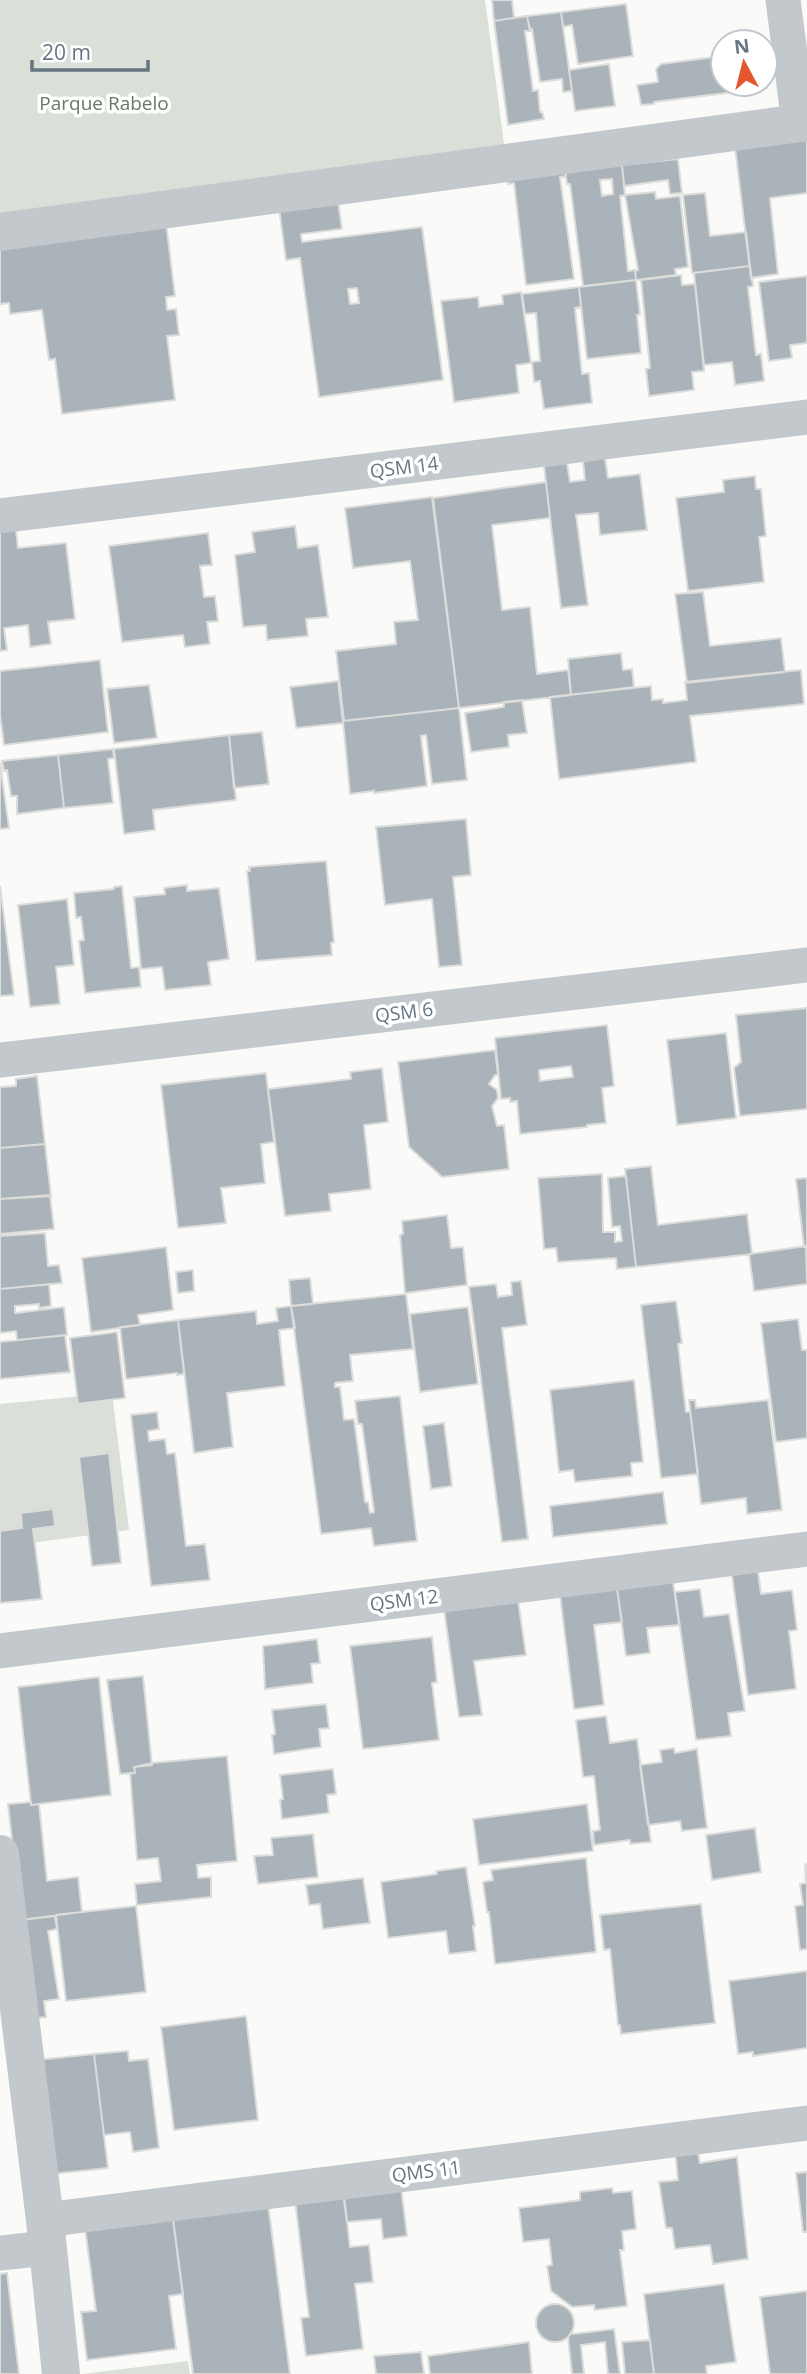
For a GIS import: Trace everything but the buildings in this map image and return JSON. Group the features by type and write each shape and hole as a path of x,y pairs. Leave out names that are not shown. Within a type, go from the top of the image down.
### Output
{"street":[{"path":"0,232 803,123 783,0"},
{"name":"QSM 14","path":"0,516 807,417"},
{"name":"QSM 6","path":"0,1060 807,965"},
{"name":"QSM 12","path":"0,1651 807,1549"},
{"path":"0,1854 61,2374"},
{"name":"QMS 11","path":"0,2253 46,2234 807,2123"}],"green space":[{"name":"Parque Rabelo","path":"0,0 485,0 506,159 0,219"},
{"path":"112,1393 129,1530 0,1547 0,1404"},
{"path":"188,2361 190,2374 82,2374"}]}
